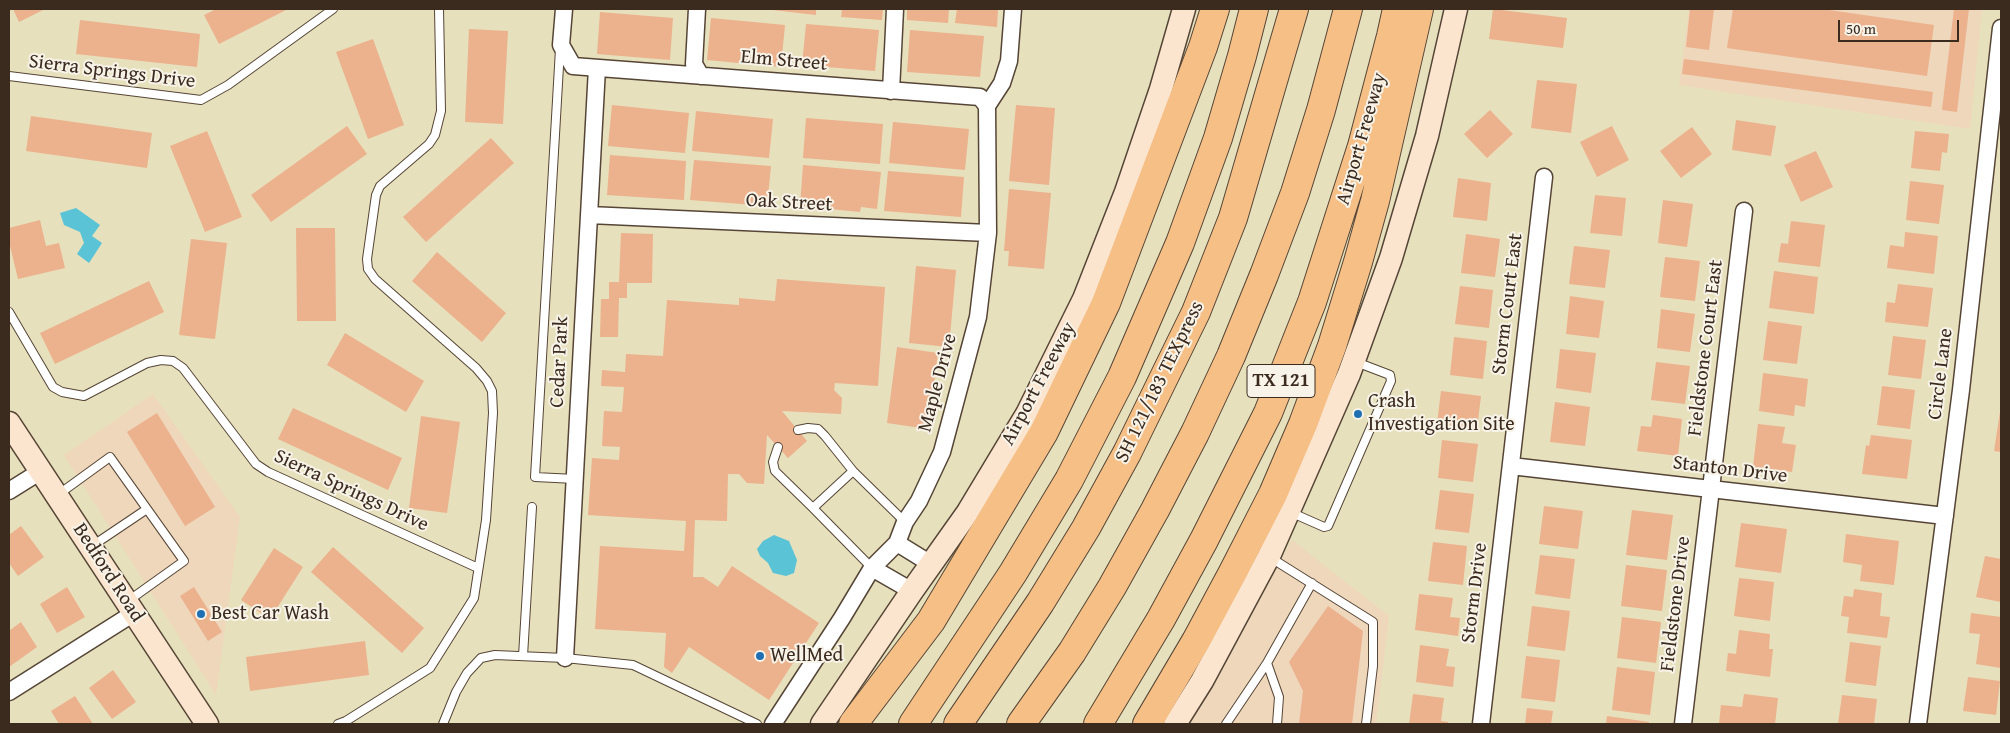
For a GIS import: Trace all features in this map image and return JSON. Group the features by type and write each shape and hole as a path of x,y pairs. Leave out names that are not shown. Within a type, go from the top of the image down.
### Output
{"highway":[{"path":"854,724 931,621 1044,432 1106,303 1203,47 1215,9"},
{"path":"913,724 1018,565 1069,480 1122,376 1180,242 1218,138 1254,9"},
{"name":"SH 121/183 TEXpress","path":"958,724 1035,611 1086,528 1127,453 1196,312 1233,218 1294,9"},
{"path":"1021,724 1072,652 1112,587 1195,434 1231,356 1295,193 1322,110 1348,9"},
{"name":"Airport Freeway","path":"1098,724 1162,619 1268,413 1312,302 1362,146 1392,36 1396,9"},
{"path":"1147,724 1196,641 1233,572 1273,494 1303,424 1332,346 1358,262 1375,200 1419,9"},
{"path":"1044,724 1082,663 1112,587"}],"main road":[{"name":"Airport Freeway","path":"822,724 968,512 1027,414 1084,299 1126,192 1161,88 1184,9"},
{"path":"1175,724 1202,680 1268,556 1354,361 1391,258 1419,164 1456,9"},
{"name":"Bedford Road","path":"9,423 203,722"}],"street":[{"path":"561,45 564,9"},
{"path":"697,9 694,64 701,76"},
{"path":"891,91 895,9"},
{"path":"987,106 1002,83 1009,61 1013,9"},
{"name":"Circle Lane","path":"1918,724 1962,390 2001,28"},
{"name":"Elm Street","path":"561,45 573,66 980,97 987,106"},
{"name":"Cedar Park","path":"564,658 597,68"},
{"name":"Maple Drive","path":"773,724 872,568 897,544 905,522 919,501 942,452 978,317 988,233 987,106"},
{"name":"Storm Court East","path":"1511,466 1544,177"},
{"name":"Fieldstone Court East","path":"1711,489 1744,211"},
{"name":"Oak Street","path":"589,215 988,233"},
{"name":"Stanton Drive","path":"1511,466 1945,516"},
{"name":"Storm Drive","path":"1481,724 1511,466"},
{"path":"9,491 40,471"},
{"name":"Fieldstone Drive","path":"1683,724 1711,489"},
{"path":"897,544 931,564"},
{"path":"872,568 912,591"},
{"path":"9,692 130,608"}],"lane":[{"name":"Sierra Springs Drive","path":"9,76 201,100 228,85 333,9"},
{"path":"338,724 346,721 430,668 474,598 486,520 493,413 492,391 488,381 476,368 375,279 368,269 367,259 376,195 380,186 429,144 435,135 440,111 439,9"},
{"path":"561,45 535,477 574,479"},
{"name":"Sierra Springs Drive","path":"9,312 53,387 62,392 84,396 148,363 161,360 173,361 183,368 256,464 268,472 478,568"},
{"path":"1288,511 1324,527 1328,526 1376,417 1391,381 1390,375 1354,361"},
{"path":"798,430 818,429 853,471 905,522"},
{"path":"778,447 774,462 775,471 872,568"},
{"path":"56,496 110,457 184,561 130,608"},
{"path":"813,508 853,471"},
{"path":"522,656 532,507"},
{"path":"91,548 148,509"},
{"path":"1268,556 1373,622 1372,666 1366,724"},
{"path":"1226,724 1267,663 1312,583"},
{"path":"443,724 463,679 482,658 495,655 564,658 633,665 758,724"},
{"path":"1267,663 1279,697 1277,724"}],"shaded area":[{"path":"1689,9 1982,9 1970,129 1679,85"},
{"path":"153,394 240,517 216,695 64,455"},
{"path":"1292,540 1389,616 1376,724 1185,724"}],"water":[{"path":"76,208 100,225 92,236 102,243 89,263 77,254 84,243 80,232 64,225 60,213"},
{"path":"774,535 789,541 797,560 794,573 786,576 773,573 768,563 760,556 757,549 763,541"}],"building":[{"path":"13,9 45,9 19,22"},
{"path":"216,9 288,9 219,44 204,15"},
{"path":"764,9 816,9 816,15"},
{"path":"842,9 883,9 882,20 841,17"},
{"path":"907,9 949,9 948,23 907,20"},
{"path":"957,9 998,9 997,27 955,23"},
{"path":"1493,9 1567,18 1563,48 1489,39"},
{"path":"1690,9 1714,9 1709,50 1686,47"},
{"path":"1733,9 1822,9 1934,25 1927,76 1727,48"},
{"path":"1954,9 1969,9 1957,112 1942,110"},
{"path":"600,12 673,18 670,60 597,54"},
{"path":"711,18 785,25 781,67 707,60"},
{"path":"80,20 200,34 197,67 76,54"},
{"path":"806,24 879,30 875,71 802,65"},
{"path":"469,29 508,31 503,124 465,122"},
{"path":"910,30 984,36 980,77 907,72"},
{"path":"373,39 404,125 368,139 336,52"},
{"path":"1684,59 1933,92 1931,107 1682,74"},
{"path":"1537,80 1577,84 1571,133 1531,128"},
{"path":"612,105 689,113 685,153 608,146"},
{"path":"1016,105 1055,108 1049,185 1009,181"},
{"path":"1490,110 1513,134 1487,158 1464,134"},
{"path":"696,111 773,119 769,158 692,151"},
{"path":"31,116 152,133 147,168 26,151"},
{"path":"806,118 883,124 880,164 803,158"},
{"path":"1736,120 1776,126 1771,156 1732,150"},
{"path":"893,122 969,129 965,170 889,163"},
{"path":"347,126 367,154 271,222 251,195"},
{"path":"1612,126 1629,160 1597,177 1580,142"},
{"path":"1692,127 1712,154 1681,178 1660,151"},
{"path":"207,131 242,217 205,232 170,146"},
{"path":"1915,131 1949,134 1947,153 1942,152 1940,171 1911,168"},
{"path":"491,138 514,163 426,242 403,217"},
{"path":"1816,151 1833,187 1801,202 1784,165"},
{"path":"610,155 686,161 684,200 607,195"},
{"path":"694,160 771,166 767,206 690,200"},
{"path":"803,165 881,172 877,209 861,207 860,212 800,206"},
{"path":"888,171 964,177 961,217 884,211"},
{"path":"1458,178 1491,183 1487,221 1453,217"},
{"path":"1910,181 1944,185 1939,224 1906,220"},
{"path":"1009,189 1051,193 1044,269 1008,266 1009,251 1004,251"},
{"path":"1595,195 1626,198 1622,236 1590,233"},
{"path":"1663,200 1693,204 1687,247 1658,243"},
{"path":"40,220 46,246 59,243 65,268 18,279 9,242 9,228"},
{"path":"1791,221 1825,225 1820,267 1778,262 1781,243 1788,244"},
{"path":"296,228 335,228 336,321 297,321"},
{"path":"1905,232 1938,236 1934,274 1887,268 1890,245 1904,247"},
{"path":"621,233 653,234 652,283 627,283 627,298 619,298 618,337 600,337 601,299 609,299 609,282 619,282"},
{"path":"1466,234 1500,239 1495,277 1461,273"},
{"path":"191,239 227,243 215,339 179,335"},
{"path":"1574,246 1610,250 1605,288 1569,284"},
{"path":"437,252 506,313 482,342 412,281"},
{"path":"1665,257 1700,261 1695,301 1660,297"},
{"path":"916,266 956,270 949,347 909,343"},
{"path":"1774,271 1818,277 1814,314 1769,308"},
{"path":"777,279 885,287 878,386 835,383 834,390 842,398 841,414 782,411 807,441 788,458 767,435 764,484 747,483 739,474 728,474 727,521 695,520 693,577 703,577 718,587 732,566 819,623 769,700 689,647 672,673 664,667 666,633 595,629 600,546 684,551 686,521 588,515 592,458 619,460 620,447 602,446 604,411 622,412 624,387 601,386 602,370 625,372 626,354 663,356 667,300 739,305 739,298 775,301"},
{"path":"149,281 164,312 55,364 40,333"},
{"path":"1898,284 1933,288 1928,327 1885,322 1887,302 1895,303"},
{"path":"1460,286 1493,290 1489,328 1455,324"},
{"path":"1570,296 1604,301 1599,338 1566,334"},
{"path":"1661,309 1695,314 1690,352 1657,348"},
{"path":"1768,321 1802,326 1797,364 1763,360"},
{"path":"345,333 424,381 406,412 327,365"},
{"path":"1893,336 1926,340 1921,379 1888,375"},
{"path":"1454,337 1487,341 1483,379 1450,375"},
{"path":"897,347 938,353 928,429 887,423"},
{"path":"1560,349 1596,353 1591,393 1556,388"},
{"path":"1656,362 1690,366 1685,404 1651,400"},
{"path":"1763,373 1808,379 1805,407 1795,405 1794,416 1759,411"},
{"path":"1882,386 1915,390 1910,429 1877,425"},
{"path":"1441,391 1481,396 1477,429 1437,424"},
{"path":"1555,402 1590,407 1585,446 1550,442"},
{"path":"293,408 402,458 388,490 278,439"},
{"path":"2001,412 2001,452 1994,451"},
{"path":"157,413 215,507 185,526 127,432"},
{"path":"1653,415 1682,419 1678,456 1637,451 1641,426 1651,427"},
{"path":"421,416 460,422 447,513 409,508"},
{"path":"1758,424 1785,427 1782,443 1796,445 1792,472 1753,467"},
{"path":"1871,435 1912,440 1907,479 1862,474 1866,445 1869,446"},
{"path":"1442,440 1478,444 1473,482 1438,478"},
{"path":"1440,490 1474,494 1469,533 1435,529"},
{"path":"1544,506 1583,511 1578,549 1539,544"},
{"path":"1632,510 1673,515 1667,560 1626,555"},
{"path":"1741,523 1787,529 1781,573 1735,567"},
{"path":"21,526 44,557 18,576 9,563 9,535"},
{"path":"1846,534 1899,541 1894,585 1860,581 1862,565 1843,562"},
{"path":"1433,542 1467,546 1463,585 1428,581"},
{"path":"333,547 424,628 402,653 311,572"},
{"path":"274,548 303,567 270,619 241,600"},
{"path":"1540,555 1575,559 1570,599 1535,594"},
{"path":"1985,556 2001,559 2001,602 1976,597"},
{"path":"1626,565 1667,570 1662,611 1621,606"},
{"path":"1739,578 1774,582 1770,621 1734,616"},
{"path":"67,587 85,617 57,633 40,604"},
{"name":"Best Car Wash","path":"194,587 222,632 208,641 180,596"},
{"path":"1854,589 1882,593 1880,616 1890,617 1887,638 1847,633 1849,617 1841,616 1844,596 1853,597"},
{"path":"1419,594 1453,598 1450,617 1460,618 1458,636 1415,630"},
{"path":"1328,606 1363,631 1352,724 1299,724 1303,691 1289,662"},
{"path":"1532,606 1570,611 1565,651 1527,646"},
{"path":"1971,613 2001,617 2001,668 1976,664 1980,634 1969,633"},
{"path":"1622,617 1661,622 1656,663 1617,658"},
{"path":"21,622 37,647 9,667 9,631"},
{"path":"1739,630 1770,634 1769,649 1773,649 1770,677 1726,671 1728,653 1736,654"},
{"path":"365,641 369,675 250,691 246,657"},
{"path":"1850,642 1881,646 1876,686 1845,682"},
{"path":"1420,645 1449,649 1446,666 1455,667 1453,687 1416,682"},
{"path":"1526,656 1560,660 1555,702 1521,698"},
{"path":"1617,667 1655,672 1650,715 1612,710"},
{"path":"113,670 136,702 112,719 89,688"},
{"path":"1968,677 2000,681 1996,715 1963,711"},
{"path":"1413,694 1444,698 1441,721 1448,722 1448,724 1409,724"},
{"path":"1744,694 1778,698 1775,724 1719,724 1721,705 1742,707"},
{"path":"1842,695 1877,699 1874,724 1838,724"},
{"path":"75,696 93,724 59,724 51,711"},
{"path":"1527,708 1553,711 1551,724 1525,724"},
{"path":"1607,716 1649,722 1648,724 1606,724"}],"place":[{"name":"Crash Investigation Site","path":"1358,414"},
{"name":"Best Car Wash","path":"201,614"},
{"name":"WellMed","path":"760,656"}]}
